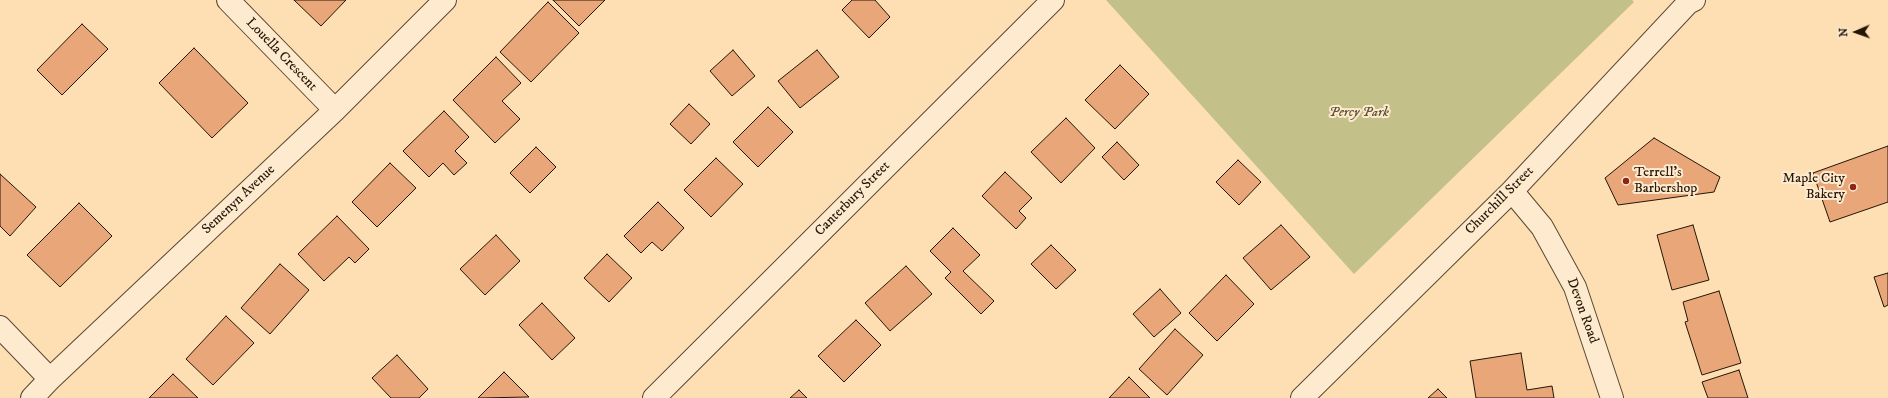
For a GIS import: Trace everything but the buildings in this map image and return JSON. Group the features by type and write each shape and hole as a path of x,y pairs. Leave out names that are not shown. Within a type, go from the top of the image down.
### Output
{"street":[{"name":"Louella Crescent","path":"228,0 335,110"},
{"name":"Semenyn Avenue","path":"32,398 50,378 335,110 445,0"},
{"name":"Canterbury Street","path":"654,398 1053,0"},
{"name":"Churchill Street","path":"1302,398 1512,191 1688,1"},
{"name":"Devon Road","path":"1512,191 1542,227 1575,287 1612,398"},
{"path":"0,327 50,378"}],"green space":[{"name":"Percy Park","path":"1106,0 1632,0 1634,2 1354,274"}],"place":[{"name":"Terrell's Barbershop","path":"1626,181"},
{"name":"Maple City Bakery","path":"1853,187"}]}
